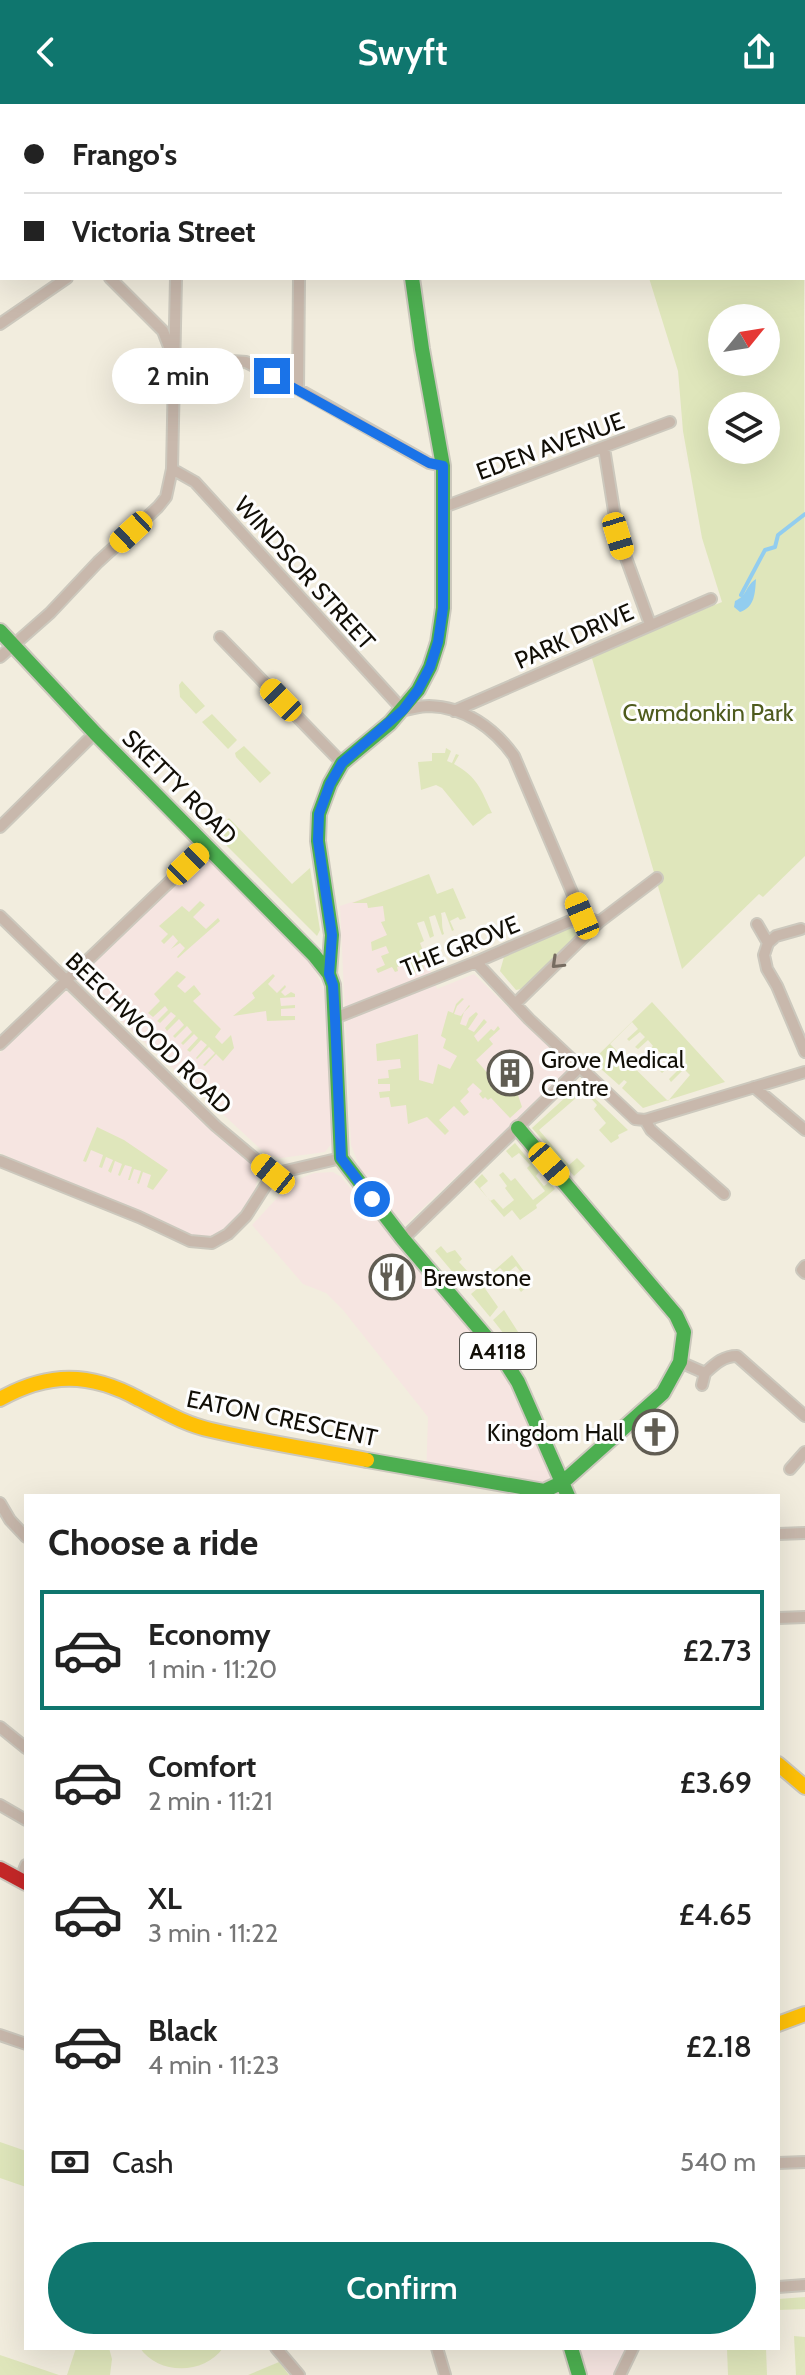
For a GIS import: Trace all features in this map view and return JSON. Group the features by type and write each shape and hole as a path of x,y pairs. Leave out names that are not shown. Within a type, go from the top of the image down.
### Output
{"street":[{"path":"0,324 64,280"},
{"path":"112,280 163,331 173,357"},
{"path":"0,657 166,497 172,469 176,280"},
{"path":"298,389 299,280"},
{"path":"0,1161 190,1241 212,1243 228,1234 246,1216 273,1174 341,1158 333,985 329,974 332,935 318,841 319,814 342,763 403,710 418,690 438,642 443,608 443,466 412,280"},
{"path":"173,357 246,362 429,463 443,466"},
{"name":"EDEN AVENUE","path":"444,507 670,422"},
{"path":"604,448 618,536 650,624"},
{"name":"WINDSOR STREET","path":"172,469 195,482 403,710"},
{"name":"PARK DRIVE","path":"454,711 711,599"},
{"name":"SKETTY ROAD","path":"0,631 329,974"},
{"path":"220,637 342,763"},
{"path":"403,710 428,706 454,711 482,722 501,737 514,756 582,916 599,922"},
{"path":"0,827 95,733"},
{"path":"0,1044 207,846"},
{"path":"515,1004 599,922 657,878"},
{"name":"BEECHWOOD ROAD","path":"0,916 216,1126 273,1174"},
{"name":"THE GROVE","path":"335,1018 582,916"},
{"path":"757,924 768,943"},
{"path":"801,929 776,936 768,943 764,955 767,969 805,1052"},
{"path":"476,962 515,1004 635,1119 645,1120 805,1072"},
{"path":"403,1239 580,1067"},
{"path":"754,1087 805,1130"},
{"path":"645,1120 651,1130 724,1194"},
{"path":"518,1128 676,1315 684,1332 680,1362 663,1393 566,1489"},
{"name":"A4118","path":"341,1158 403,1239 499,1352 518,1382 566,1489"},
{"path":"805,1266 802,1270 805,1273"},
{"path":"702,1385 705,1373 720,1360 737,1356 805,1416"},
{"path":"680,1362 705,1373"},
{"name":"EATON CRESCENT","path":"0,1399 19,1387 42,1379 73,1377 106,1384 178,1420 211,1430 444,1475 544,1491 566,1489"},
{"path":"790,1469 805,1452"},
{"path":"0,1503 24,1535"},
{"path":"780,1534 805,1533"},
{"path":"780,1618 805,1617"},
{"path":"0,1727 24,1746"},
{"path":"780,1766 805,1787"},
{"path":"0,1805 24,1819"},
{"path":"0,1869 24,1876"},
{"path":"780,2023 805,2014"},
{"path":"0,2035 24,2043"},
{"path":"780,2163 805,2162"},
{"path":"780,2287 805,2285"},
{"path":"278,2350 299,2375"},
{"path":"438,2350 445,2375"},
{"path":"572,2350 579,2375"},
{"path":"620,2375 632,2350"}],"shaded area":[{"path":"205,855 309,959 325,991 332,1143 325,1152 281,1158 267,1155 77,980"},
{"path":"400,886 437,989 474,974 571,1068 405,1225 363,1176 351,1145 340,906"},
{"path":"66,991 254,1167 258,1178 254,1192 234,1221 224,1229 209,1237 189,1235 0,1153 0,1053"},
{"path":"333,1172 341,1177 472,1334 508,1382 548,1470 554,1494 512,1494 426,1480 428,1417 343,1310 326,1293 303,1284 252,1225 292,1182 314,1173"},
{"path":"575,2350 628,2350 617,2375 583,2375"}],"green space":[{"name":"Cwmdonkin Park","path":"650,280 804,280 805,856 763,897 759,894 682,969 591,655 722,602 702,538 683,431 678,371"},
{"path":"182,681 205,706 196,714 180,697 179,685"},
{"path":"212,714 237,740 228,749 202,722"},
{"path":"244,746 271,773 260,783 236,757 235,753"},
{"path":"446,748 451,751 447,761 452,763 456,754 459,755 454,764 474,779 492,813 473,826 442,788 436,785 421,790 418,762 432,761 432,753 445,753"},
{"path":"229,818 292,884 310,868 320,930 317,936 217,836 217,829"},
{"path":"429,874 437,894 453,888 466,918 460,920 458,917 450,921 452,931 445,912 441,913 442,935 435,915 429,917 434,936 430,938 424,921 417,923 429,967 426,960 422,962 424,969 414,973 410,962 397,967 398,971 395,972 392,967 378,973 376,969 385,965 381,956 389,953 386,946 372,951 371,942 387,935 381,922 385,921 383,906 368,908 367,903 352,903"},
{"path":"200,901 205,905 193,917 206,929 218,918 220,921 178,958 185,948 180,943 171,949 178,941 173,935 164,944 161,941 168,934 159,926 182,906 189,912"},
{"path":"573,926 579,938 526,988 516,990 500,971 504,957"},
{"path":"177,971 186,977 177,986 185,993 194,985 201,994 193,1001 221,1029 215,1037 222,1044 231,1035 234,1048 223,1061 216,1054 203,1065 215,1053 209,1047 197,1059 207,1045 201,1040 190,1052 187,1050 198,1038 194,1034 183,1045 181,1043 192,1032 187,1026 175,1038 173,1036 184,1025 179,1019 167,1031 165,1028 176,1016 171,1012 160,1023 157,1021 168,1010 165,1006 153,1017 148,1013 160,1001 154,994"},
{"path":"273,974 275,976 268,984 277,993 285,985 281,992 285,996 291,992 295,994 295,997 280,998 281,1006 295,1005 295,1008 281,1009 281,1016 295,1016 295,1020 267,1021 266,1011 233,1016 255,998 252,993"},
{"path":"462,998 454,1014 461,1016 470,1006 460,1024 466,1026 476,1012 478,1014 468,1029 474,1032 484,1019 487,1022 474,1036 478,1042 491,1029 494,1031 498,1026 500,1029 489,1039 493,1044 476,1060 498,1085 502,1082 507,1084 518,1095 522,1107 510,1118 491,1098 483,1099 479,1094 482,1091 473,1083 460,1101 469,1112 464,1116 454,1106 439,1120 449,1131 445,1135 427,1117 408,1124 406,1105 391,1107 389,1097 380,1098 379,1092 390,1091 390,1084 378,1084 378,1079 389,1078 388,1070 401,1068 400,1059 377,1061 376,1044 418,1034 419,1080 433,1084 438,1064 450,1069 457,1056 443,1048 446,1039 441,1036 448,1011 453,1013 456,1004"},
{"path":"652,1002 725,1082 669,1100 690,1075 684,1069 671,1082 669,1079 678,1070 672,1064 662,1073 660,1071 669,1062 665,1057 655,1066 652,1063 661,1054 656,1048 646,1058 643,1055 653,1046 648,1040 638,1049 635,1047 645,1037 640,1032 629,1041 627,1039 638,1029 632,1022 610,1044 667,1100 643,1108 622,1088 627,1082 624,1080 619,1085 592,1061"},
{"path":"580,1084 628,1130 611,1143 599,1130 606,1123 594,1109 597,1105 584,1091 539,1130 569,1165 577,1158 585,1166 574,1176 532,1128"},
{"path":"97,1127 124,1140 168,1170 153,1190 147,1187 151,1175 143,1172 139,1184 141,1171 134,1169 128,1180 132,1167 125,1165 120,1176 122,1164 115,1161 111,1173 108,1171 113,1160 106,1157 102,1168 99,1167 103,1155 91,1150 86,1162 83,1161"},
{"path":"515,1143 539,1172 536,1176 544,1186 549,1182 555,1189 520,1220 512,1210 504,1217 490,1201 494,1199 503,1209 514,1200 499,1175 503,1172 511,1181 515,1178 533,1200 545,1191 519,1153 512,1158 506,1151"},
{"path":"482,1174 488,1181 480,1188 488,1198 474,1182"},
{"path":"441,1246 447,1253 455,1250 462,1259 459,1262 469,1273 461,1282 435,1251"},
{"path":"512,1255 532,1282 521,1292 514,1283 523,1275 516,1266 506,1274 500,1268 488,1276"},
{"path":"484,1283 498,1307 490,1317 471,1294"},
{"path":"504,1310 520,1335 511,1343 493,1320"},
{"path":"0,2142 24,2150 24,2186 0,2178"},
{"path":"805,2297 805,2309 780,2310 780,2299"},
{"path":"794,2336 805,2337 805,2375 796,2375"},
{"path":"75,2350 110,2350 110,2375 67,2375"},
{"path":"142,2350 221,2350 215,2357 193,2367 169,2367 148,2357"},
{"path":"727,2350 766,2350 767,2375 728,2375"},
{"path":"0,2355 59,2375 0,2375"},
{"path":"279,2362 289,2375 248,2375"}],"water":[{"path":"756,579 751,603 740,612 734,607 735,601"}],"waterway":[{"path":"741,595 765,550 775,547 778,535 805,514"}],"traffic: fast":[{"path":"329,974 332,935 318,841 319,814 342,763 390,723 418,690 438,642 443,608 443,466 412,280"},
{"path":"0,631 329,974 333,985 341,1158 403,1239 499,1352 518,1382 567,1494"},
{"path":"367,1460 544,1491 563,1482 663,1393 680,1362 684,1332 676,1315 518,1128"},
{"path":"572,2350 579,2375"}],"traffic: slow":[{"path":"0,1399 52,1380 86,1380 121,1390 201,1427 367,1460"},
{"path":"780,1766 805,1787"},
{"path":"780,2023 805,2014"}],"traffic: jam":[{"path":"0,1869 24,1882"}],"place":[{"name":"Grove Medical Centre","path":"510,1073"},
{"name":"Brewstone","path":"392,1277"},
{"name":"Kingdom Hall","path":"655,1432"}],"route":[{"path":"272,376 429,463 443,466 443,608 438,642 430,667 403,710 342,763 319,814 318,841 332,935 329,974 333,985 341,1158 372,1199"}]}
